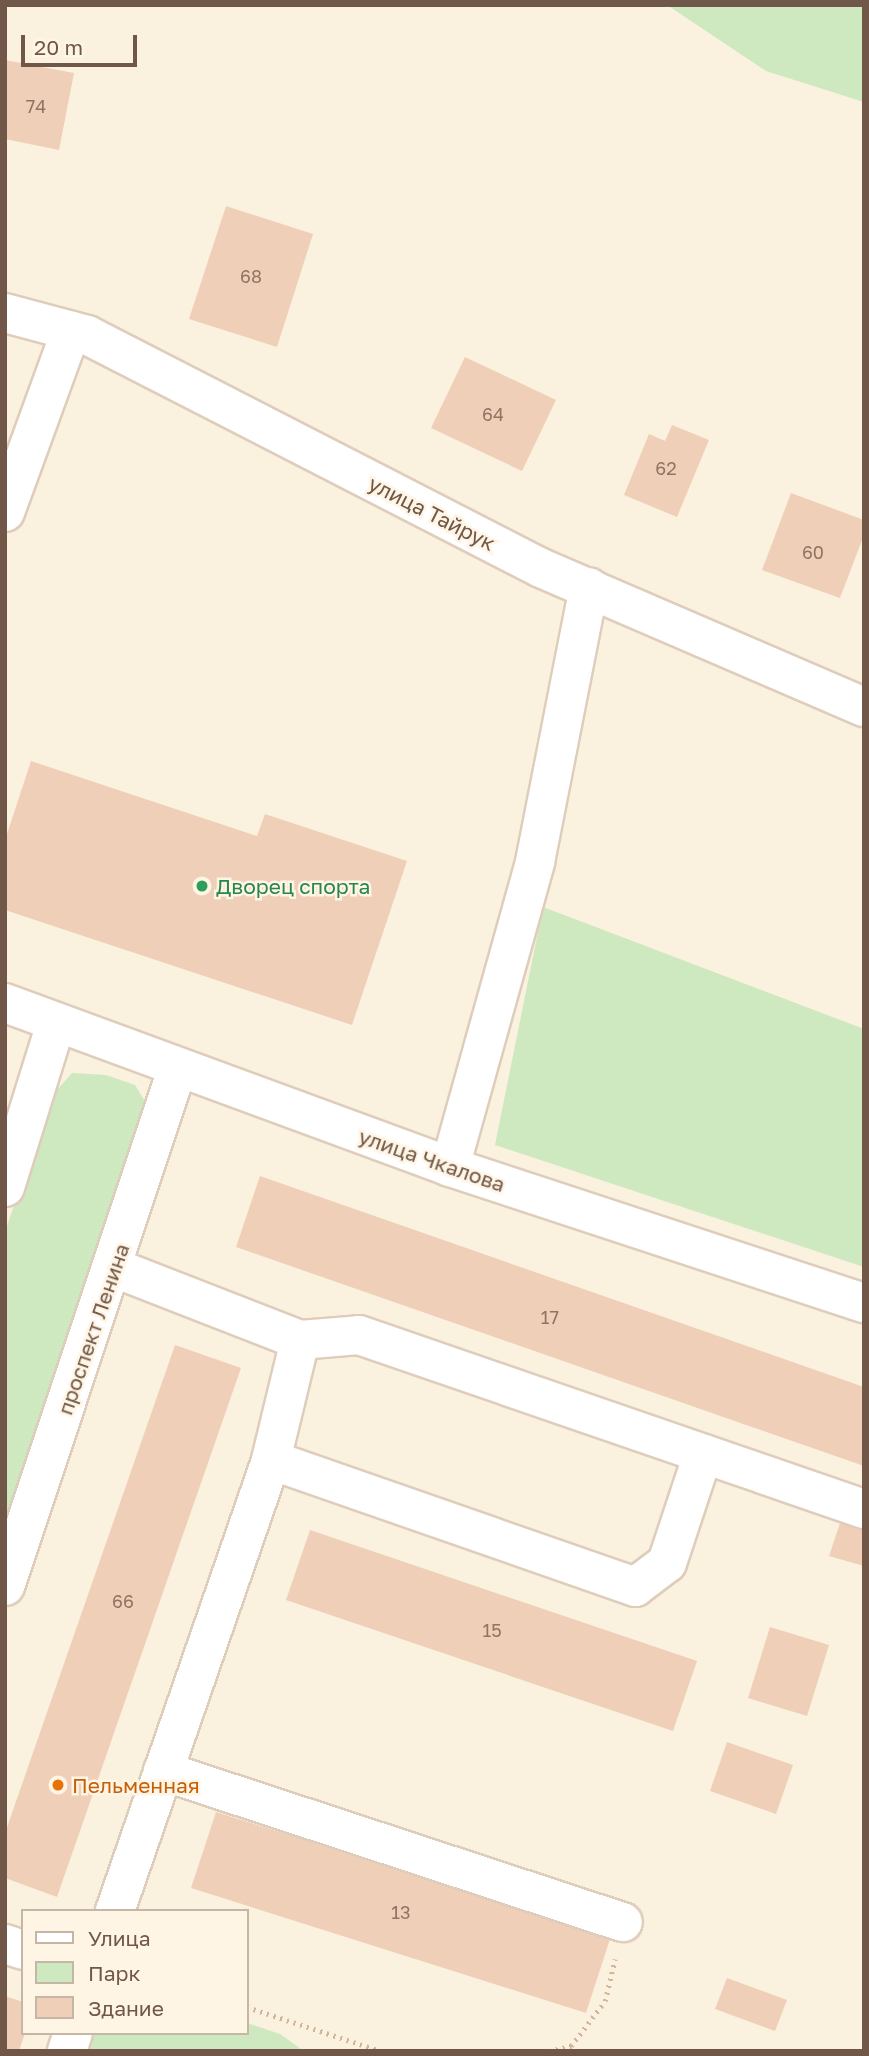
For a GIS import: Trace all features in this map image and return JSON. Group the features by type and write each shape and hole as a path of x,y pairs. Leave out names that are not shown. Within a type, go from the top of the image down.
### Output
{"street":[{"name":"улица Тайрук","path":"5,313 71,331 541,568 864,706"},
{"path":"5,512 71,331"},
{"path":"450,1167 535,862 590,587"},
{"name":"улица Чкалова","path":"5,1003 177,1070 450,1167 864,1303"},
{"path":"5,1186 49,1059 56,1023"},
{"name":"проспект Ленина","path":"5,1586 115,1268 177,1070"},
{"path":"115,1268 300,1340 359,1335 864,1509"},
{"path":"116,1909 271,1460 300,1340"},
{"path":"271,1460 635,1587 667,1563 702,1454"},
{"path":"163,1771 623,1922"}],"path":[{"path":"549,2051 571,2046 605,2001 623,1922"},
{"path":"248,2007 381,2051"}],"green space":[{"path":"667,5 864,5 864,102 766,71"},
{"path":"543,907 864,1029 864,1267 495,1145"},
{"path":"72,1073 106,1075 135,1085 151,1111 5,1539 5,1232 50,1098"},
{"path":"248,2023 280,2034 304,2051 84,2051 88,2035 248,2035"}],"building":[{"path":"5,60 74,73 59,150 5,139"},
{"path":"226,206 313,234 277,347 189,319"},
{"path":"465,357 556,400 522,471 431,428"},
{"path":"672,425 709,440 677,517 624,495 649,434 665,441"},
{"path":"791,493 864,520 864,535 840,598 762,570"},
{"name":"Дворец спорта","path":"31,761 257,836 265,814 407,861 352,1025 5,910 5,840"},
{"path":"260,1176 864,1387 864,1466 236,1247"},
{"path":"175,1345 241,1368 57,1897 5,1878 5,1833"},
{"path":"841,1520 864,1527 864,1566 829,1556"},
{"path":"310,1530 697,1661 673,1731 286,1600"},
{"path":"770,1627 829,1645 807,1716 748,1698"},
{"path":"727,1742 793,1765 776,1814 710,1791"},
{"path":"216,1812 611,1936 586,2013 191,1888"},
{"path":"727,1978 787,2000 775,2031 715,2009"},
{"path":"5,1996 21,2001 21,2035 24,2035 19,2051 5,2051"}],"place":[{"name":"Дворец спорта","path":"202,886"},
{"name":"Пельменная","path":"58,1785"}]}
